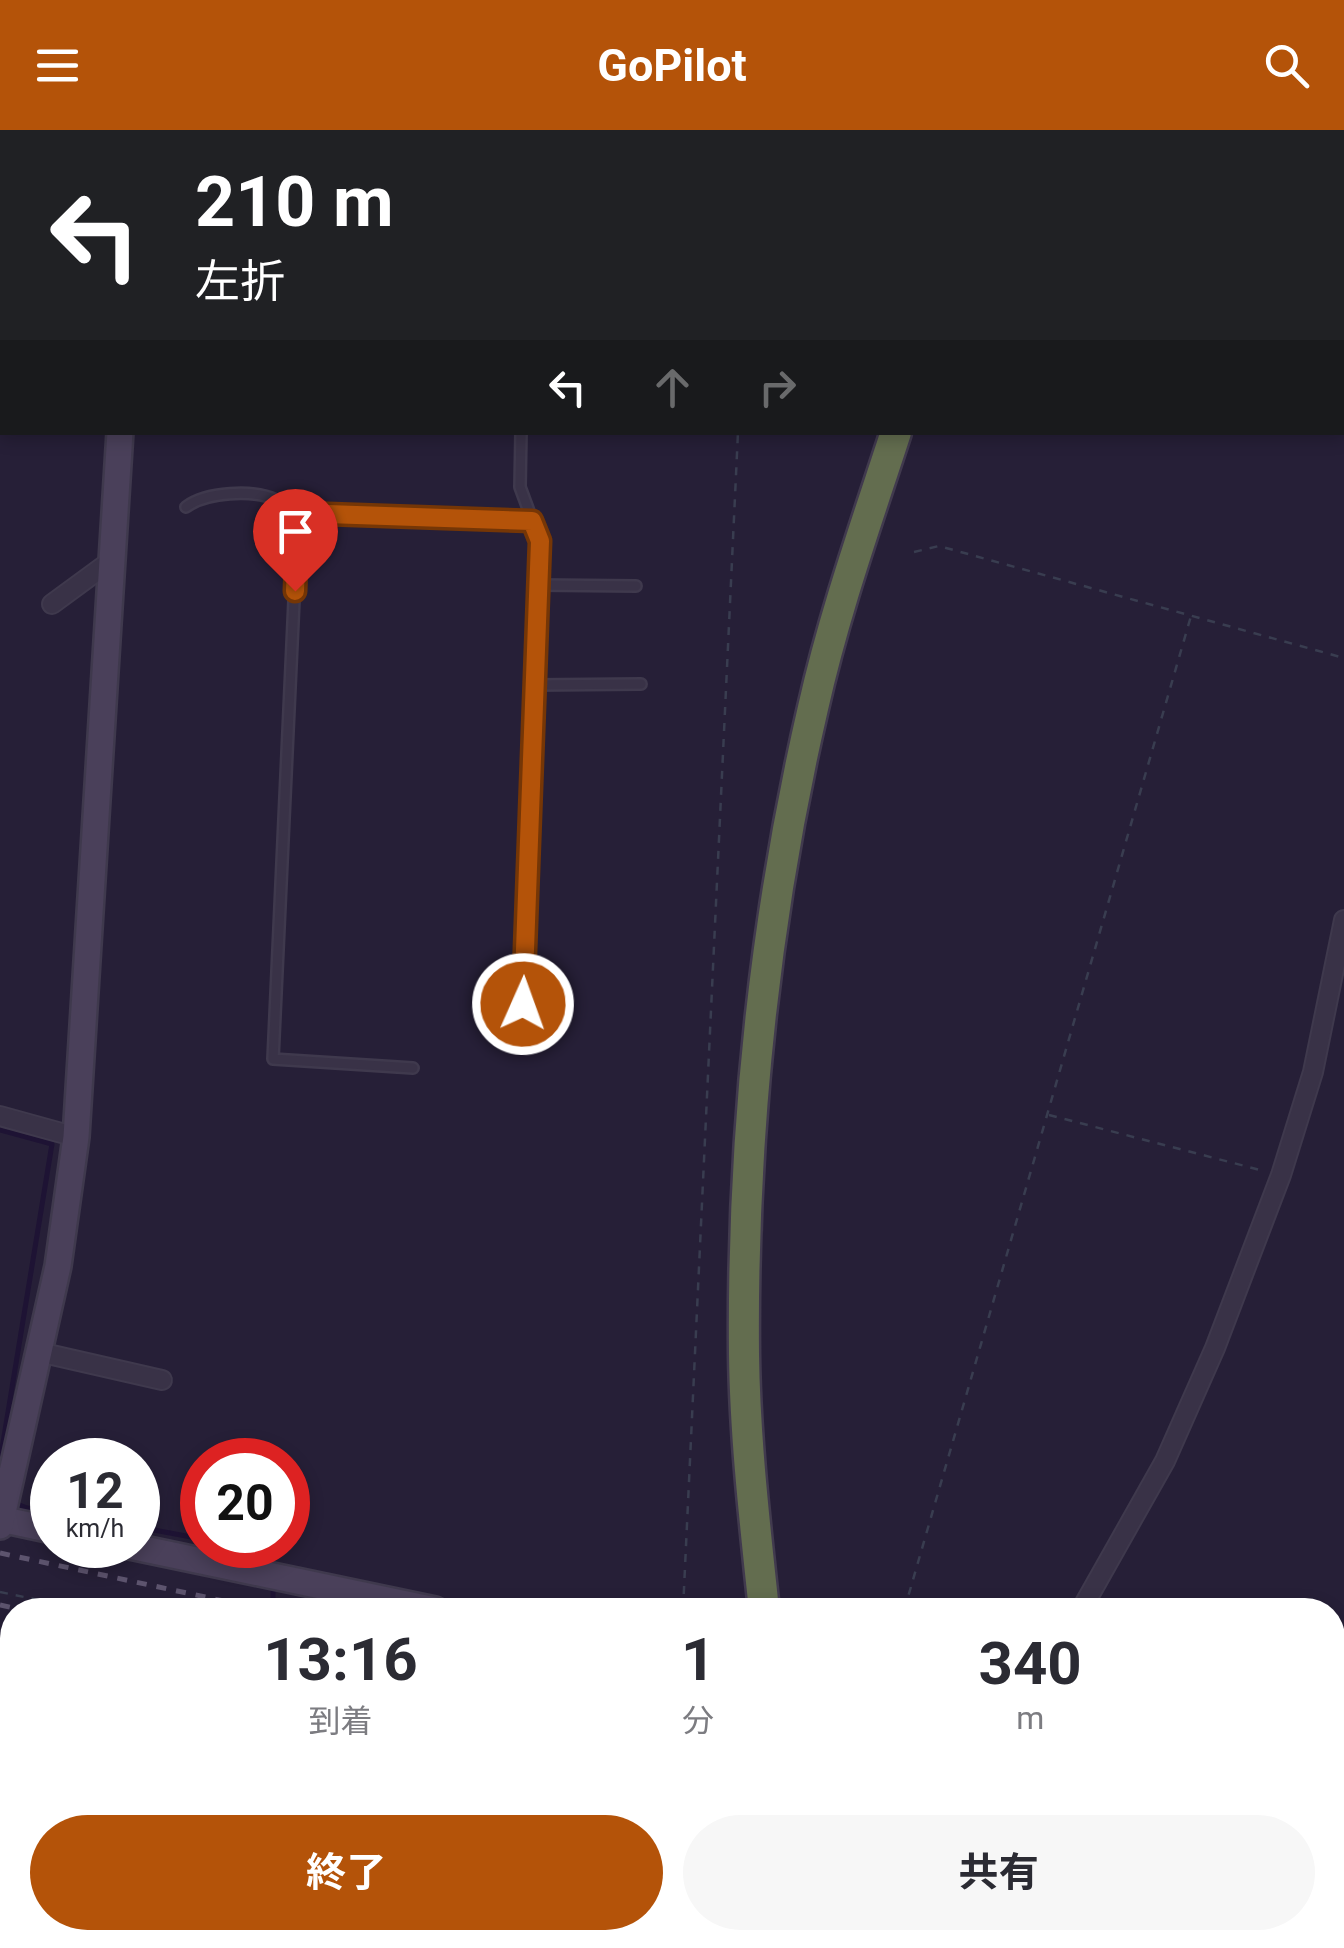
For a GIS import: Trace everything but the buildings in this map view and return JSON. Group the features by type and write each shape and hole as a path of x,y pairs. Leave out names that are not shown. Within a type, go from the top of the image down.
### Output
{"highway":[{"path":"747,1598 730,1343 735,1130 746,1010 768,858 795,724 832,576 876,435"},
{"path":"763,1598 750,1477 744,1356 746,1179 762,994 784,852 813,707 841,602 895,435"}],"street":[{"path":"30,1526 1,1521 58,1266 76,1137 120,435"},
{"path":"52,604 112,560"},
{"path":"1087,1598 1165,1461 1215,1348 1280,1175 1313,1072 1344,920"},
{"path":"0,1116 76,1137"},
{"path":"39,1352 162,1380"},
{"path":"160,1552 378,1598"}],"lane":[{"path":"521,435 520,487 540,541 523,1004"},
{"path":"186,507 208,496 235,494 273,498 298,513 532,521"},
{"path":"298,513 273,1059 413,1068"},
{"path":"538,585 636,586"},
{"path":"534,685 641,684"}],"path":[{"path":"684,1598 738,435"},
{"path":"914,552 939,546 1344,658"},
{"path":"908,1598 1192,616"},
{"path":"1048,1114 1280,1175"},
{"path":"0,1592 29,1598"}],"waterway":[{"path":"0,1130 52,1144 0,1461"},
{"path":"12,1502 30,1508"},
{"path":"160,1531 180,1535"},
{"path":"273,1582 273,1598"}],"railway":[{"path":"0,1553 210,1598"}],"route":[{"path":"295,591 298,513 532,521 540,541 523,1004"}]}
